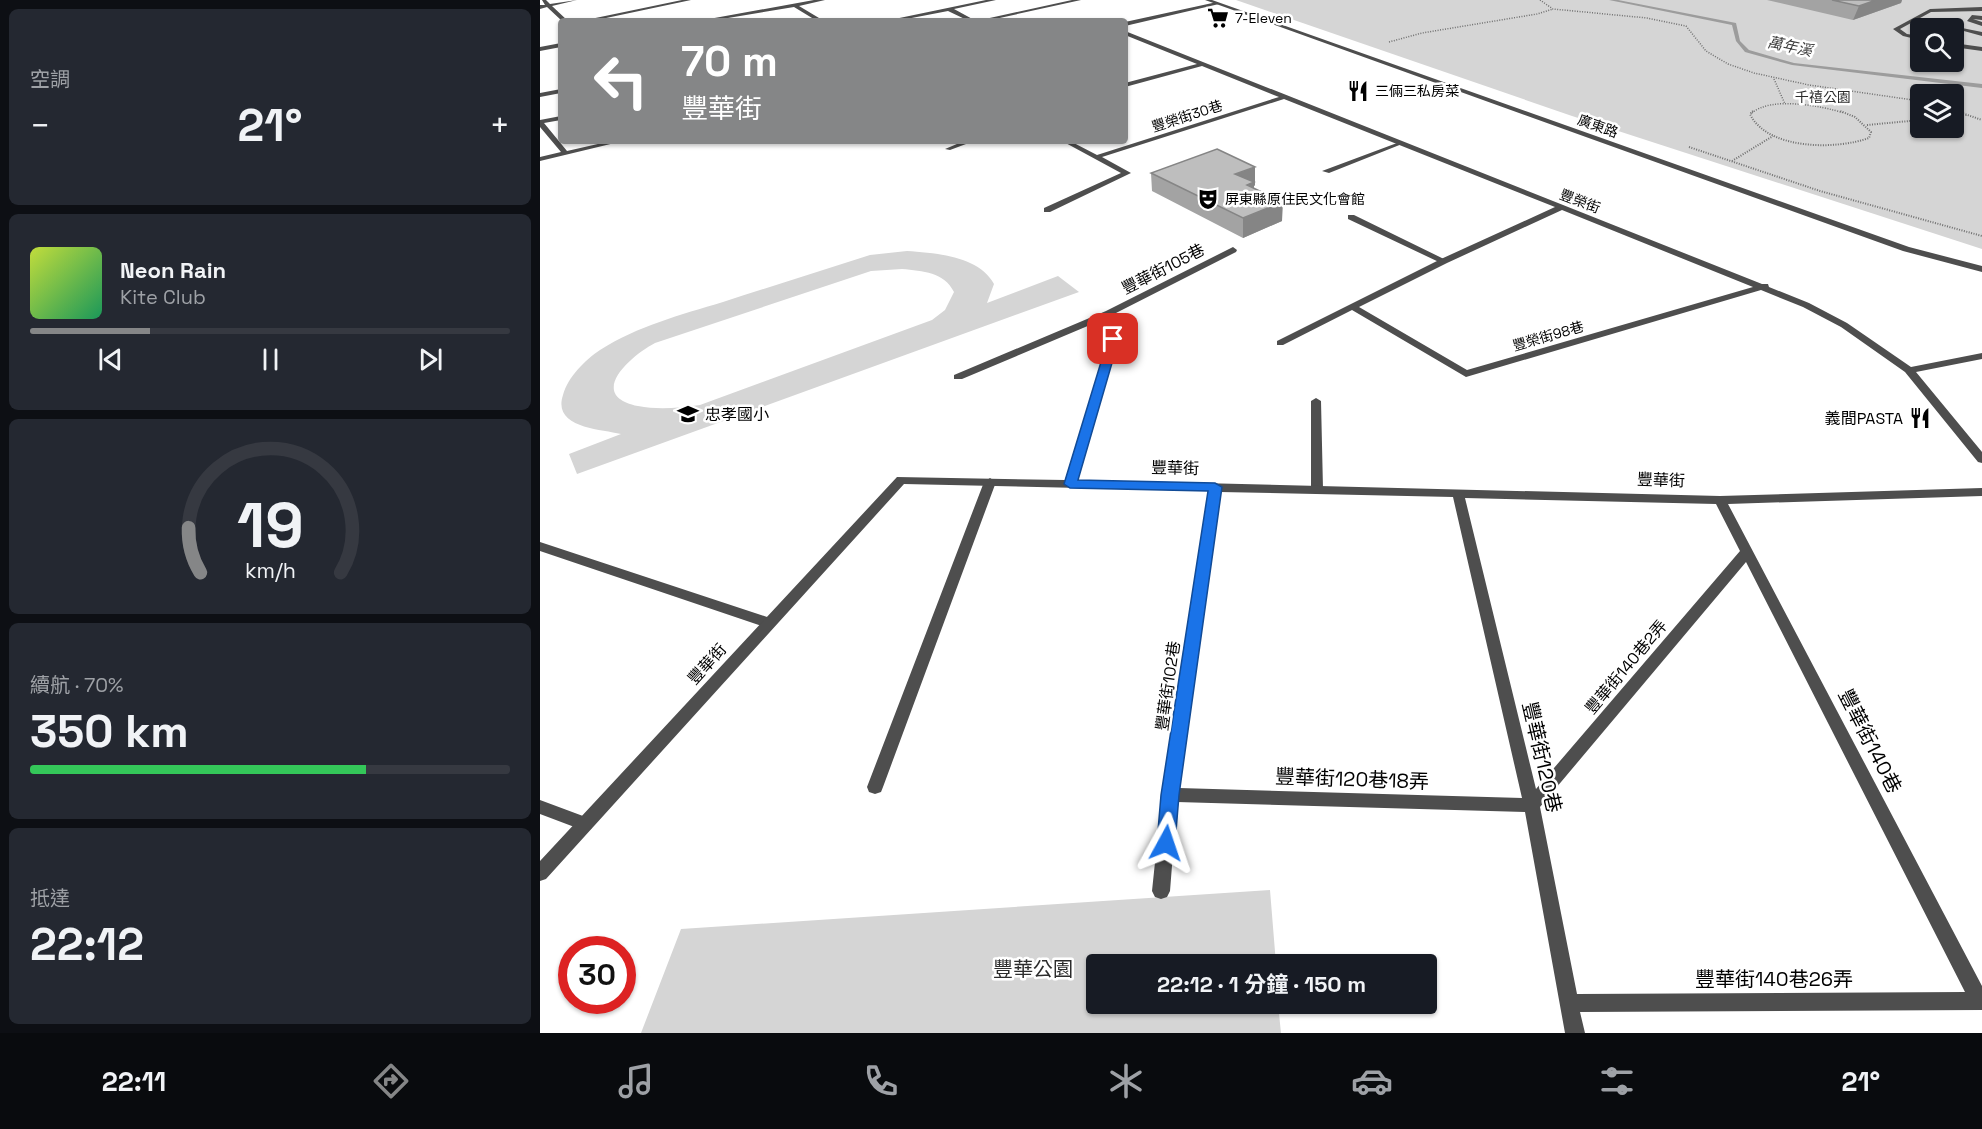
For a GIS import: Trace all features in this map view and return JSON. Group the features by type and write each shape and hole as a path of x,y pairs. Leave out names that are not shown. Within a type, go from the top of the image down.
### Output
{"street":[{"path":"543,0 562,18"},
{"path":"540,7 575,0"},
{"path":"599,18 689,0"},
{"path":"719,18 823,0"},
{"path":"903,18 994,0"},
{"path":"991,18 1079,0"},
{"name":"廣東路","path":"1207,0 1906,249 1982,269"},
{"path":"1128,23 1217,3"},
{"path":"795,5 815,18"},
{"path":"949,9 969,18"},
{"path":"1916,18 1930,11 1982,9"},
{"path":"1982,18 1972,17 1969,20 1982,24"},
{"path":"1910,21 1896,28 1910,36"},
{"path":"1964,30 1982,34"},
{"name":"豐榮街","path":"1128,34 1560,208 1765,286 1844,326 1909,370 1982,459"},
{"path":"1964,38 1982,43"},
{"path":"540,49 558,46"},
{"path":"1964,47 1982,49"},
{"path":"1128,84 1202,64"},
{"path":"540,95 558,92"},
{"name":"豐榮街30巷","path":"1096,157 1284,97"},
{"path":"558,119 540,122 565,153"},
{"path":"540,159 606,144"},
{"path":"948,149 962,144"},
{"path":"1047,210 1127,173 1071,144"},
{"path":"1326,171 1399,144"},
{"path":"1280,343 1444,261 1560,208"},
{"path":"1351,217 1444,261"},
{"name":"豐華街105巷","path":"1110,313 1233,250"},
{"name":"豐榮街98巷","path":"1353,307 1466,374 1765,286"},
{"path":"958,377 1110,313"},
{"name":"豐華街105巷","path":"1070,484 1120,319 1110,313"},
{"path":"1909,370 1982,356"},
{"path":"1316,401 1317,489"},
{"name":"豐華街","path":"540,873 901,480 1720,500 1982,492"},
{"path":"875,787 990,482"},
{"name":"豐華街102巷","path":"1161,891 1170,795 1215,487"},
{"name":"豐華街120巷","path":"1458,493 1532,805 1575,1033"},
{"name":"豐華街140巷","path":"1720,500 1981,1001"},
{"path":"540,546 768,623"},
{"name":"豐華街140巷2弄","path":"1532,805 1747,552"},
{"name":"豐華街120巷18弄","path":"1170,795 1532,805"},
{"path":"540,807 585,824"},
{"name":"豐華街140巷26弄","path":"1568,1003 1981,1001"}],"path":[{"path":"1540,0 1545,0 1553,9"},
{"path":"1383,44 1422,33 1537,14 1553,9 1647,18 1686,26 1704,50 1729,63 1773,78 1910,99"},
{"path":"1773,78 1785,104"},
{"path":"1785,104 1825,108 1849,116 1866,125 1871,132 1869,138 1848,145 1811,144 1773,135 1758,128 1751,121 1750,114 1756,109 1785,104"},
{"path":"1964,113 1982,120"},
{"path":"1964,115 1971,115"},
{"path":"1866,125 1910,121"},
{"path":"1732,161 1773,135"},
{"path":"1820,190 1884,208"}],"green space":[{"name":"千禧公園","path":"1236,0 1982,0 1982,249 1572,116"},
{"path":"907,251 943,255 968,262 978,267 994,284 987,303 1058,276 1079,292 577,474 569,454 621,434 571,421 564,414 561,406 565,388 583,364 594,354 629,334 660,322 870,255","holes":["902,269 925,272 945,280 954,292 945,310 932,320 700,405 669,408 638,406 623,401 615,393 614,384 618,375 635,356 655,343 871,271"]},
{"name":"豐華公園","path":"1270,890 1275,954 1086,954 1086,1014 1279,1014 1281,1033 641,1033 681,929"}],"building":[{"path":"1832,0 1876,0 1859,6"},
{"path":"1217,149 1255,167 1235,174 1254,182 1247,185 1283,202 1243,218 1151,173"}],"waterway":[{"name":"萬年溪","path":"1611,0 1734,24 1738,41 1747,51 1794,64 1982,86"}],"place":[{"name":"7-Eleven","path":"1218,18"},
{"name":"三倆三私房菜","path":"1358,91"},
{"name":"屏東縣原住民文化會館","path":"1208,199"},
{"name":"忠孝國小","path":"688,414"},
{"name":"義間PASTA","path":"1920,418"}],"route":[{"path":"1113,339 1070,484 1215,487 1170,795 1166,843"}]}
